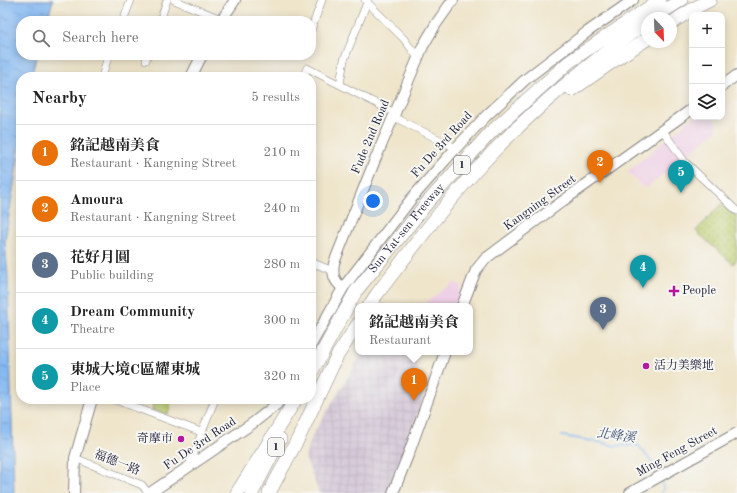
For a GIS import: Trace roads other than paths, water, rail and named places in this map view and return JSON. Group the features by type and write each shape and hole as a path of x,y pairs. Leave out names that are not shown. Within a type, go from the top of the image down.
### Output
{"highway":[{"name":"Sun Yat-sen Freeway","path":"316,364 356,291 427,203 490,133 570,62 660,0"},
{"path":"662,12 681,0"},
{"path":"677,20 710,0"},
{"name":"Sun Yat-sen Freeway","path":"371,303 442,210 491,154 549,99 619,42 641,26"},
{"name":"1","path":"472,176 571,91 641,43"},
{"name":"1","path":"316,401 337,356 355,329"},
{"path":"237,493 293,404"},
{"name":"1","path":"252,493 286,428 294,404"},
{"name":"1","path":"269,493 299,437 314,404"}],"street":[{"path":"125,16 131,0"},
{"path":"162,16 167,0"},
{"path":"174,0 212,16"},
{"path":"224,16 235,0"},
{"path":"316,16 322,0"},
{"name":"Fude 2nd Road","path":"333,270 334,263 375,160 423,46 453,0"},
{"name":"Fu De 3rd Road","path":"316,336 343,288 412,198 486,116 526,79 587,32 633,0"},
{"path":"340,84 344,60 367,1 404,40 418,58"},
{"path":"103,72 108,60"},
{"path":"196,72 200,60"},
{"path":"305,72 307,68 315,72"},
{"path":"316,72 456,148"},
{"path":"725,84 737,75"},
{"name":"Kangning Street","path":"463,303 476,270 485,259 560,203 689,111"},
{"path":"662,130 685,162 737,211"},
{"path":"316,264 333,270 338,283 343,288"},
{"path":"393,493 444,355"},
{"path":"74,493 75,458 91,404"},
{"path":"126,404 201,432"},
{"path":"188,468 213,404"},
{"name":"Fu De 3rd Road","path":"149,493 188,468 277,404"},
{"name":"Ming Feng Street","path":"630,493 737,433"},
{"name":"福德一路","path":"75,458 142,485 149,493"}],"water":[{"path":"0,0 53,0 48,16 16,16 16,60 36,60 32,72 16,72 16,172 5,241 8,276 14,493 0,493"}],"waterway":[{"name":"北峰溪","path":"562,436 616,446 638,445 657,471"},
{"name":"北峰溪","path":"661,493 664,489 662,481"}],"place":[{"name":"Amoura","path":"600,183"},
{"name":"東城大境C區耀東城","path":"681,193"},
{"name":"Dream Community","path":"643,288"},
{"name":"People","path":"674,291"},
{"name":"花好月圓","path":"603,330"},
{"name":"活力美樂地","path":"646,366"},
{"name":"銘記越南美食","path":"414,401"},
{"name":"奇摩市","path":"181,439"}]}
